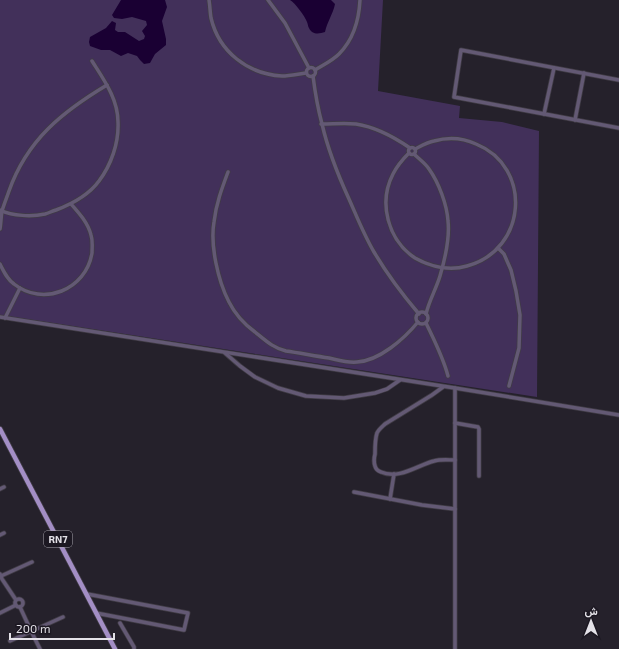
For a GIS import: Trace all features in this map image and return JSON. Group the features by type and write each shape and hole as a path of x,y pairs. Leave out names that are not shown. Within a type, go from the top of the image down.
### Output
{"main road":[{"name":"RN7","path":"0,429 115,649"}],"street":[{"path":"209,0 211,19 215,29 220,40 234,57 245,65 260,72 284,76 306,73 309,76 312,76"},
{"path":"268,0 285,23 309,68 313,68 315,70"},
{"path":"360,0 355,27 346,46 338,55 315,70 315,74 312,76 321,124 332,159 344,188 374,252 403,295 419,314"},
{"path":"619,80 461,50 454,97 619,128"},
{"path":"1,210 30,216 45,214 71,204 87,194 98,182 108,166 117,139 118,121 116,106 112,94 92,61"},
{"path":"306,73 306,70 309,68"},
{"path":"544,114 554,68"},
{"path":"575,120 584,73"},
{"path":"0,229 1,210 22,162 32,146 58,118 72,107 107,85"},
{"path":"321,124 356,124 376,129 396,138 409,150 410,154 414,154 424,162 434,178 443,198 447,212 448,233 446,256 438,284 426,314 428,318 426,323 448,376"},
{"path":"453,138 462,139 488,150 507,170 514,188 516,206 515,215 511,229 504,241 486,258 473,264 458,268 443,268 428,264 414,257 399,243 389,225 386,195 388,185 397,167 412,147 415,149 439,140 453,138"},
{"path":"414,154 416,152 415,149"},
{"path":"228,172 219,197 213,223 214,251 217,269 227,297 235,311 246,325 268,343 286,351 349,362 362,362 393,346 411,331 418,322 416,318 419,314"},
{"path":"0,264 6,275 13,283 29,292 54,294 66,290 77,282 85,272 90,261 92,246 88,226 71,204"},
{"path":"498,248 504,254 509,265 516,291 520,315 518,348 509,386"},
{"path":"5,318 20,288"},
{"path":"419,314 422,312 426,314"},
{"path":"0,317 619,415"},
{"path":"418,322 420,324 426,323"},
{"path":"224,352 240,366 255,376 278,388 306,396 344,398 375,393 387,389 400,380"},
{"path":"443,387 385,424 378,432 375,466 377,470 382,473 394,474 408,471 435,461 455,460"},
{"path":"454,388 455,649"},
{"path":"455,423 478,426 479,476"},
{"path":"390,499 394,474"},
{"path":"0,489 4,487"},
{"path":"354,492 422,505 455,509"},
{"path":"16,605 16,600 1,577 32,562"},
{"path":"87,594 188,613 184,630 96,613"},
{"path":"16,600 23,600 23,604 20,607"},
{"path":"16,605 20,607 40,649"},
{"path":"0,613 16,605"},
{"path":"10,641 62,617"},
{"path":"120,623 134,649"}],"shaded area":[{"path":"0,0 383,0 378,91 460,106 459,118 502,122 539,131 537,397 0,315"},
{"path":"121,0 165,0 167,7 162,21 166,45 155,54 150,63 144,64 137,56 128,53 121,56 110,50 101,50 90,46 90,37 106,28 112,21 116,23 115,30 118,32 125,32 139,41 144,39 145,36 142,31 147,25 146,21 132,17 122,19 114,18 112,15"},
{"path":"290,0 331,0 335,4 325,32 312,32 302,13"}]}
